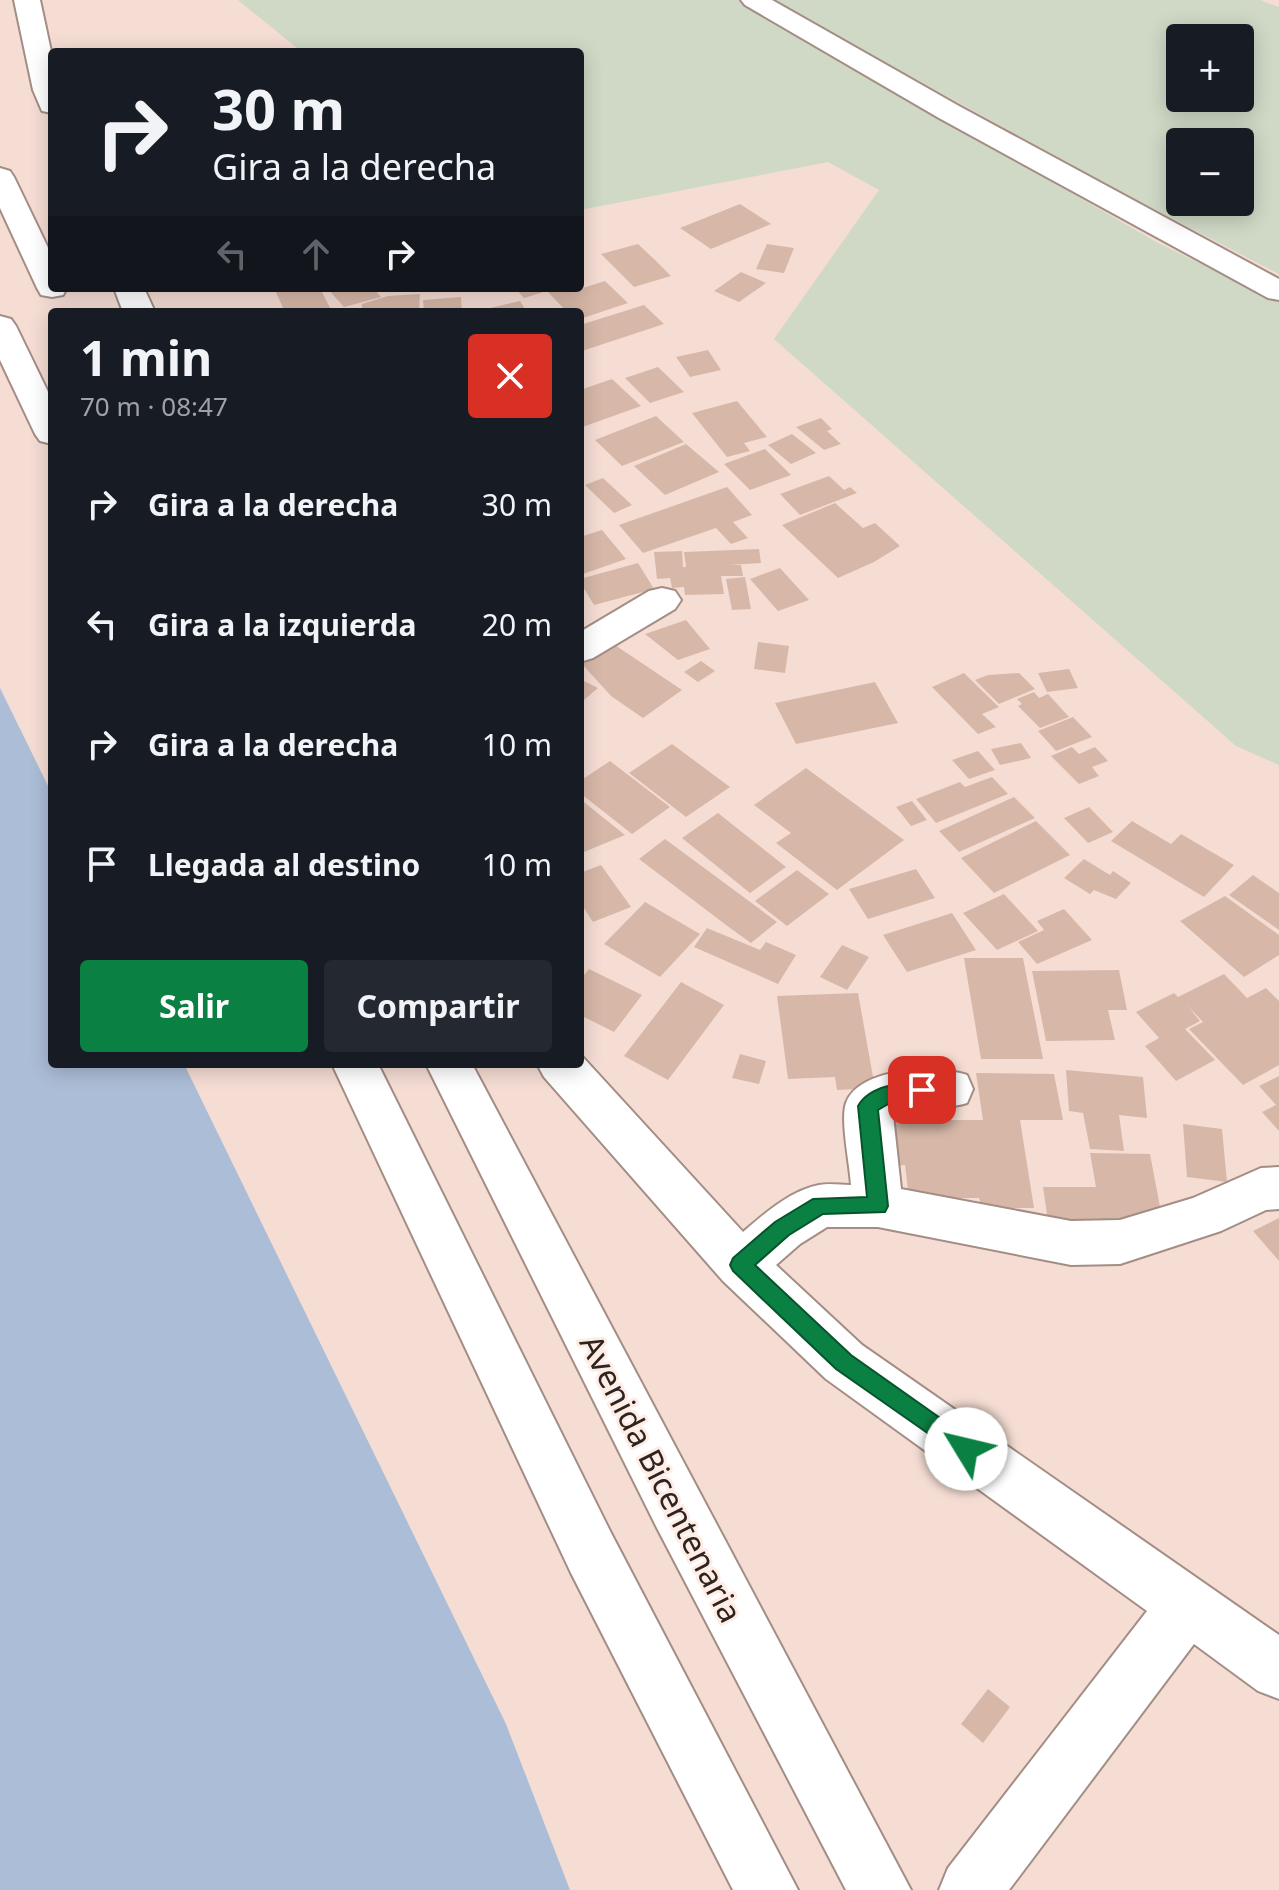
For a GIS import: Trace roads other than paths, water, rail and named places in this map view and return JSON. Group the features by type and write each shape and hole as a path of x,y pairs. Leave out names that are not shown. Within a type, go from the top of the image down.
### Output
{"street":[{"path":"27,0 48,95"},
{"path":"754,0 949,112 1279,291"},
{"path":"0,177 48,279"},
{"path":"0,326 48,426"},
{"path":"584,647 662,600"},
{"path":"357,1068 591,1553 767,1890"},
{"name":"Avenida Bicentenaria","path":"451,1068 677,1509 880,1890"},
{"path":"564,1068 741,1265 844,1362 1279,1670"},
{"path":"878,1206 868,1106 894,1091 950,1089"},
{"path":"741,1265 782,1229 820,1206 878,1206 1071,1243 1120,1242 1204,1216 1261,1189 1279,1188"},
{"path":"970,1890 1187,1606"}],"water":[{"path":"0,688 48,786 48,1068 186,1068 506,1724 570,1890 0,1890"}]}
